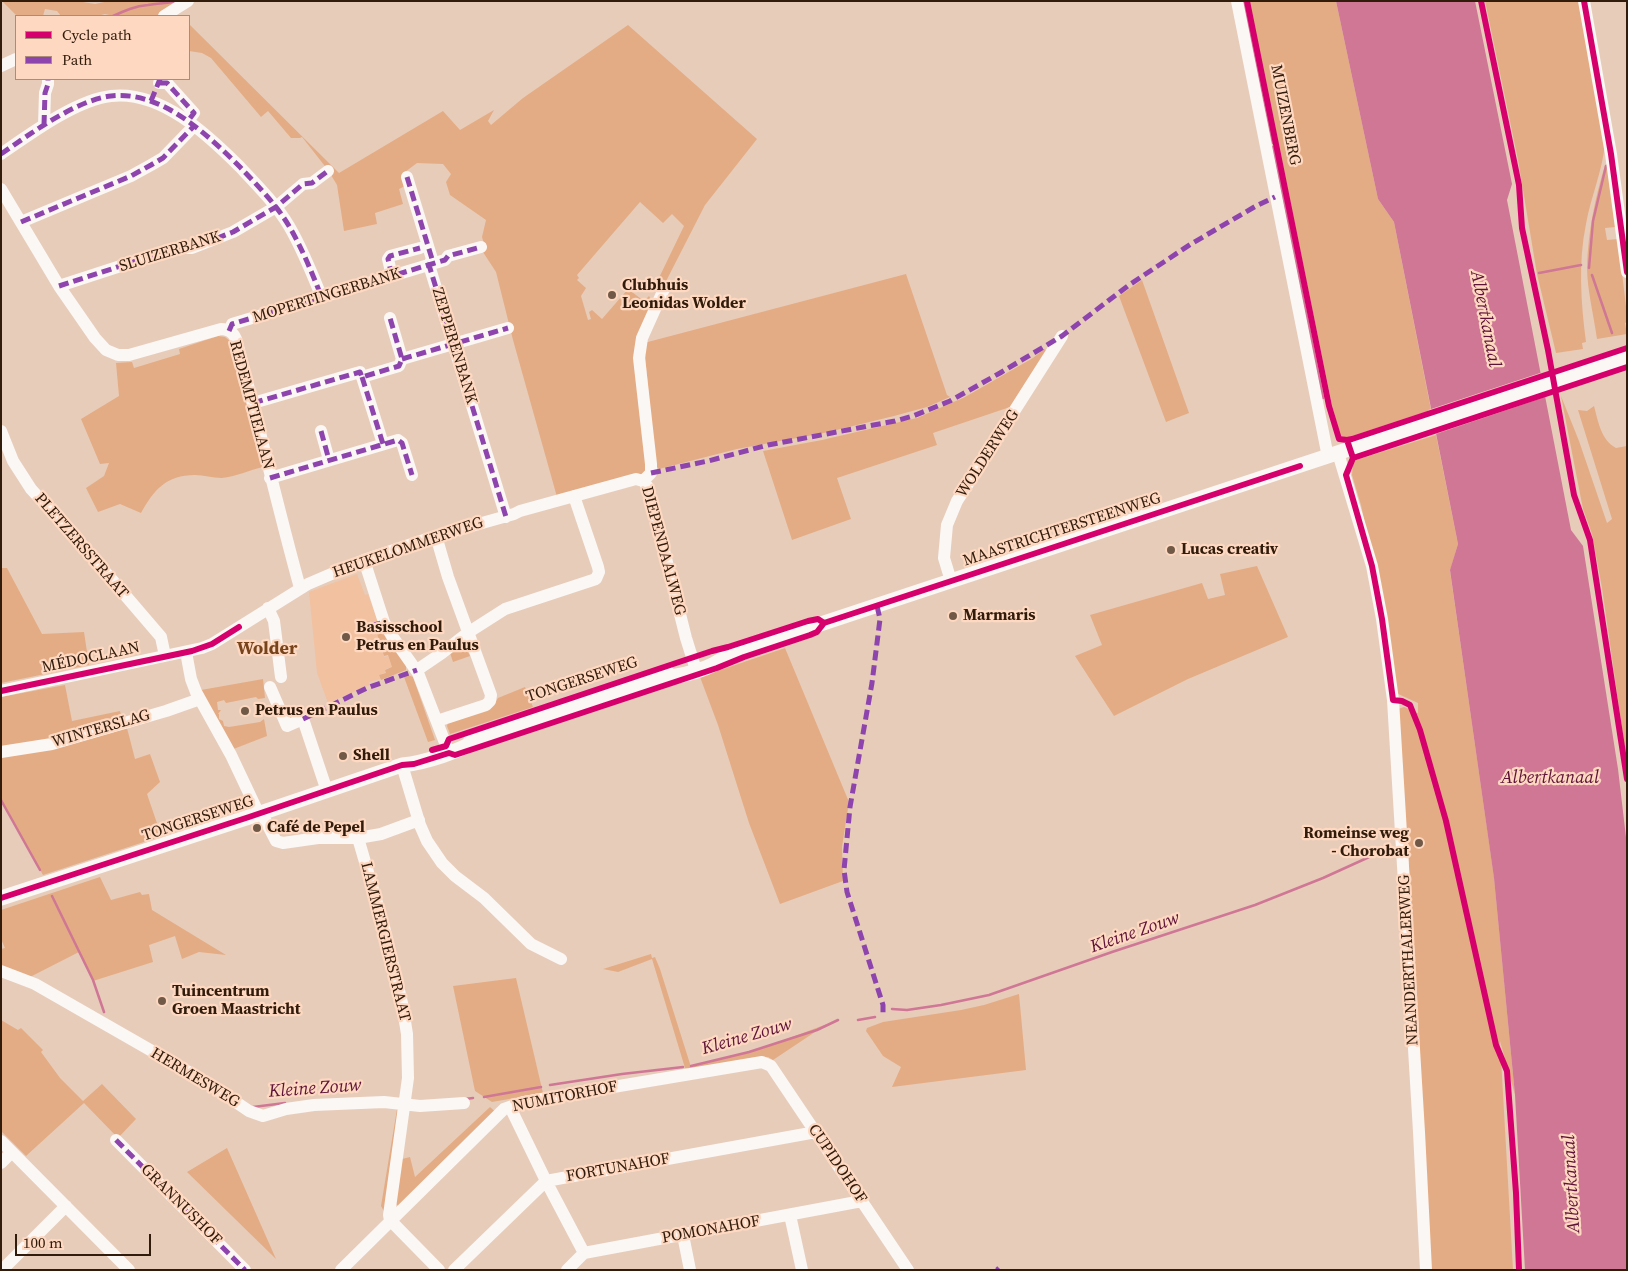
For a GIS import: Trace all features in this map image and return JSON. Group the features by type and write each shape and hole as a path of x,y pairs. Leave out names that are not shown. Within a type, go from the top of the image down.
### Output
{"main road":[{"name":"MAASTRICHTERSTEENWEG","path":"694,666 719,654 727,655 1622,359"},
{"name":"TONGERSEWEG","path":"1,898 327,791 402,765 412,757 447,749 466,739 480,738 658,678 674,669 694,666"}],"street":[{"path":"166,15 188,1"},
{"name":"MUIZENBERG","path":"1237,1 1333,455 1346,475"},
{"path":"1584,1 1611,154 1627,272"},
{"path":"1,66 15,59"},
{"path":"44,126 45,92 48,80"},
{"path":"21,222 131,176 162,158 191,124 194,113 167,83 159,81 151,101"},
{"path":"1,154 75,108 106,96 129,96 151,101 191,124 225,153 276,207 297,241 322,298"},
{"name":"SLUIZERBANK","path":"59,286 176,248 192,248 233,232 276,207 303,184 312,183 328,171"},
{"name":"ZEPPERENBANK","path":"407,177 432,259 429,265 506,517"},
{"name":"REDEMPTIELAAN","path":"1,189 59,286 106,350 118,355 129,355 221,329 229,331 236,338 270,478 300,588"},
{"name":"MOPERTINGERBANK","path":"229,331 232,324 322,298 445,260 448,256 482,247"},
{"path":"392,276 388,259 390,256 420,248"},
{"name":"DIEPENDAALWEG","path":"664,290 642,338 639,358 651,464 651,473 643,480 648,487 694,666"},
{"path":"362,377 399,366 402,359 390,318"},
{"path":"402,359 508,328"},
{"name":"WOLDERWEG","path":"951,581 944,558 947,525 957,501 1062,336"},
{"path":"253,403 360,372 383,444"},
{"name":"PLETZERSSTRAAT","path":"1,431 13,461 31,489 77,539 161,638 165,656"},
{"path":"321,431 329,460"},
{"path":"270,478 397,440 401,442 412,475"},
{"name":"NEANDERTHALERWEG","path":"1346,475 1372,566 1382,619 1393,700 1419,1122 1426,1270"},
{"name":"HEUKELOMMERWEG","path":"186,652 212,644 300,588 364,560 436,536 506,517 520,511 636,479 643,480"},
{"path":"417,670 509,606 596,578 599,572 598,567 574,496"},
{"path":"436,536 448,577 491,695 490,701 486,705 436,721"},
{"path":"364,560 384,622 417,670 447,749"},
{"path":"268,608 274,621 281,677"},
{"path":"186,652 191,679 200,699 231,755 256,809 264,816 274,838 279,842 284,843 318,838 358,838 382,834 419,820"},
{"name":"MÉDOCLAAN","path":"1,691 186,652"},
{"path":"270,686 287,726 299,721 327,791"},
{"name":"WINTERSLAG","path":"1,752 52,744 166,711 200,699"},
{"path":"402,765 416,805 419,820 428,841 448,869 484,898 531,944 561,959"},
{"name":"LAMMERGIERSTRAAT","path":"358,838 379,908 402,1003 407,1034 408,1078 389,1215 390,1220"},
{"name":"HERMESWEG","path":"1,971 35,984 191,1073 249,1111 263,1116 300,1106 364,1102 420,1106 464,1104"},
{"name":"NUMITORHOF","path":"341,1270 500,1113 510,1107 524,1102 762,1062"},
{"name":"CUPIDOHOF","path":"762,1062 771,1066 908,1270"},
{"path":"510,1107 584,1253 567,1270"},
{"name":"FORTUNAHOF","path":"454,1270 546,1180 816,1132"},
{"name":"GRANNUSHOF","path":"116,1140 246,1270"},
{"path":"1,1141 66,1206 123,1268"},
{"path":"1,1163 12,1152"},
{"name":"POMONAHOF","path":"584,1253 862,1201"},
{"path":"2,1270 66,1206"},
{"path":"790,1215 802,1270"},
{"path":"390,1220 439,1270"},
{"path":"683,1235 690,1270"}],"shaded area":[{"path":"2,1 77,1 95,4 109,1 182,1 158,15 60,15 57,11 45,9 43,15 16,15"},
{"path":"1249,1 1336,1 1378,199 1394,222 1431,410 1346,438 1340,435 1332,405"},
{"path":"1485,1 1581,1 1605,142 1602,163 1583,238 1581,268 1586,342 1582,343 1583,349 1556,353 1537,274 1518,160"},
{"path":"190,25 339,173 443,111 460,130 494,110 488,121 491,125 523,98 628,25 757,139 705,205 661,291 655,286 684,226 672,214 663,223 640,202 577,275 579,278 577,280 586,288 581,296 588,320 591,319 589,312 592,310 602,319 628,289 644,301 649,296 653,303 643,328 646,473 557,497 496,272 481,249 485,247 482,237 486,220 450,195 446,182 451,174 443,164 417,163 405,172 405,186 399,189 403,204 375,213 377,224 344,231 337,185 328,170 302,137 291,138 268,111 261,117 211,58 202,53 190,51"},
{"path":"1607,164 1616,227 1605,228 1607,240 1618,239 1627,315 1627,322 1625,323 1627,334 1597,339 1587,267 1590,228 1605,165"},
{"path":"906,274 947,395 950,397 927,407 824,433 737,449 659,469 655,465 644,343"},
{"path":"1142,280 1189,413 1166,422 1119,296"},
{"path":"218,336 225,337 231,342 263,467 222,478 195,475 176,478 162,485 156,491 141,513 120,504 98,512 86,488 104,476 109,463 100,464 81,419 119,396 116,363 132,362 134,368 180,354 179,349"},
{"path":"1044,349 1048,352 1013,406 933,433 937,445 837,478 851,519 792,540 763,451 822,440 917,418 965,397 1033,358"},
{"path":"1561,396 1579,441 1607,523 1612,519 1578,410 1587,411 1594,406 1601,430 1611,445 1616,448 1627,446 1627,763 1602,588 1592,534 1583,509"},
{"path":"1436,435 1458,544 1450,571 1494,877 1515,1095 1500,1041 1513,1270 1428,1270 1412,913 1398,709 1404,707 1409,709 1412,714 1414,712 1418,713 1418,703 1396,693 1385,615 1361,505 1352,475 1353,461"},
{"path":"1257,566 1288,637 1188,679 1114,716 1075,656 1102,645 1090,615 1202,583 1208,599 1225,595 1220,574"},
{"path":"1,568 7,568 42,634 84,632 89,665 1,683"},
{"name":"Basisschool Petrus en Paulus","path":"357,574 365,595 368,594 379,625 375,627 384,657 388,656 392,667 385,669 386,672 379,675 380,679 369,682 370,685 328,703 317,673 309,592"},
{"path":"379,625 390,646 392,645 406,665 406,670 381,680 379,675 386,673 385,670 392,667 388,655 384,656 375,627"},
{"path":"459,647 466,648 470,656 453,662 450,653"},
{"path":"785,648 849,802 842,847 843,881 780,904 749,823 718,725 700,677"},
{"path":"408,675 413,677 435,740 428,742 404,677"},
{"path":"263,679 265,698 258,699 256,697 226,703 224,700 217,702 218,710 221,710 218,714 219,719 223,721 224,726 229,727 260,722 264,719 267,736 231,750 201,690"},
{"path":"65,685 72,721 120,711 123,723 1,750 1,697"},
{"path":"525,687 533,707 450,734 447,726 448,723 495,703 498,698"},
{"path":"127,728 135,759 150,754 160,782 147,794 160,832 155,834 156,838 43,875 1,801 1,755"},
{"path":"100,877 111,900 140,892 142,895 149,894 152,910 226,955 199,952 182,959 175,936 149,945 153,962 93,981 79,952 30,977 1,968 1,949 5,948 1,939 1,910"},
{"path":"651,954 652,958 655,957 660,969 691,1067 765,1047 827,1024 773,1060 768,1057 693,1070 685,1068 652,959 618,972 603,969"},
{"path":"516,978 543,1093 492,1102 475,1091 453,986"},
{"path":"1019,994 1026,1070 892,1087 901,1067 883,1056 866,1031 867,1028 883,1022 961,1010"},
{"path":"1,1020 18,1030 21,1028 43,1050 41,1052 60,1078 83,1101 102,1084 136,1119 118,1138 84,1103 26,1156 1,1131"},
{"path":"490,1107 497,1113 400,1207 394,1203 402,1159 410,1157 415,1177"},
{"path":"397,1109 399,1116 385,1213 381,1206"},
{"path":"227,1148 276,1259 187,1172"}],"water":[{"name":"Albertkanaal","path":"1336,1 1475,1 1512,184 1507,200 1571,530 1583,546 1618,769 1627,846 1627,1270 1525,1270 1515,1095 1494,878 1450,570 1458,544 1394,222 1378,199"}],"pier":[{"path":"1543,372 1548,396 1433,435 1428,410"}],"waterway":[{"path":"115,15 139,6 176,1"},
{"path":"1244,1 1273,143"},
{"path":"1273,147 1323,398"},
{"path":"1589,268 1593,221 1606,166"},
{"path":"1539,273 1581,265"},
{"path":"1592,275 1612,333"},
{"name":"Kleine Zouw","path":"1,800 40,870"},
{"name":"Kleine Zouw","path":"892,1009 907,1010 989,995 1255,905 1323,878 1378,853"},
{"name":"Kleine Zouw","path":"52,896 93,980 104,1012"},
{"name":"Kleine Zouw","path":"858,1020 875,1017"},
{"name":"Kleine Zouw","path":"691,1066 749,1052 817,1030 838,1020"},
{"name":"Kleine Zouw","path":"550,1085 683,1067"},
{"name":"Kleine Zouw","path":"484,1097 541,1087"},
{"name":"Kleine Zouw","path":"465,1099 473,1098"},
{"name":"Kleine Zouw","path":"253,1107 285,1103"}],"marked path":[{"path":"44,125 45,93 48,80"},
{"path":"151,101 160,80"},
{"path":"159,83 167,83 194,113 188,121"},
{"path":"1,154 54,119 97,99 111,96 130,96 148,100 165,107 182,117 213,142 240,167 272,202 284,218 298,243 322,298"},
{"path":"21,222 131,176 151,165 163,158 194,126"},
{"path":"59,286 176,248 192,248 233,232 276,207 303,184 312,183 328,171"},
{"path":"407,177 432,259 429,265 506,517"},
{"path":"651,473 708,461 768,445 895,421 950,401 1062,336 1129,285 1191,244 1275,197"},
{"path":"229,331 232,324 445,260 448,256 481,247"},
{"path":"392,276 388,259 390,256 420,248"},
{"path":"253,403 360,372 362,377 399,366 402,359 390,318"},
{"path":"402,359 508,328"},
{"path":"362,377 383,444"},
{"path":"321,431 329,460"},
{"path":"270,478 398,440 402,443 412,475"},
{"path":"877,606 880,619 872,683 850,807 844,870 847,892 883,1005 883,1017"},
{"path":"371,626 384,622"},
{"path":"303,719 367,688 417,670"},
{"path":"116,1140 245,1270"}],"cycle path":[{"path":"1247,1 1329,406 1339,439 1352,439 1627,348"},
{"path":"1481,1 1519,185 1522,228 1548,350 1574,495 1590,540 1627,779"},
{"path":"1584,1 1611,154 1627,272"},
{"path":"1353,458 1627,367"},
{"path":"1347,440 1353,458 1346,475 1372,566 1382,619 1393,700 1402,701 1410,705 1420,730 1446,821 1496,1045 1507,1071 1516,1193 1519,1270"},
{"path":"1,898 402,765 414,764 449,753 455,755 717,668 810,635 817,632 824,623 1300,466"},
{"path":"432,750 446,746 449,739 712,651 808,621 818,619 824,623"},
{"path":"1,691 192,651 212,644 239,627"}],"place":[{"name":"Clubhuis Leonidas Wolder","path":"612,295"},
{"name":"Lucas creativ","path":"1171,550"},
{"name":"Marmaris","path":"953,616"},
{"name":"Basisschool Petrus en Paulus","path":"346,637"},
{"name":"Petrus en Paulus","path":"245,711"},
{"name":"Shell","path":"343,756"},
{"name":"Café de Pepel","path":"257,828"},
{"name":"Romeinse weg - Chorobat","path":"1419,843"},
{"name":"Tuincentrum Groen Maastricht","path":"162,1001"}],"district":[{"name":"Wolder","path":"267,649"}]}
